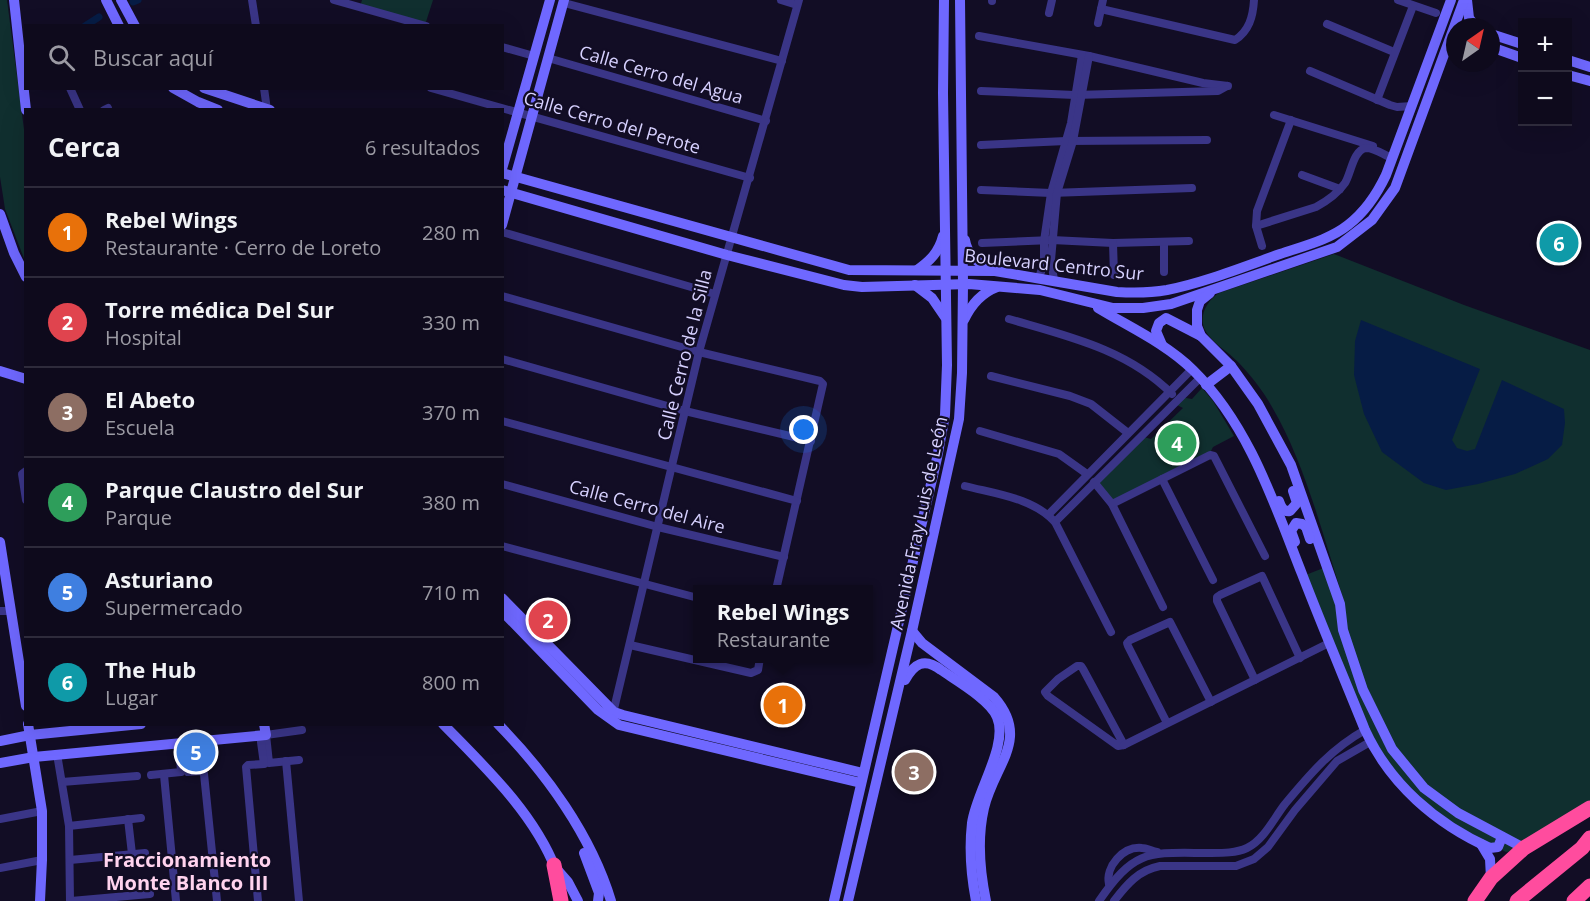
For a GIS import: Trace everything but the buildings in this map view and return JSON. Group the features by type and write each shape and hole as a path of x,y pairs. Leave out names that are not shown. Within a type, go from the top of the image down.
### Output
{"highway":[{"path":"1475,901 1491,878 1524,848 1590,808"},
{"path":"1517,901 1582,848 1590,838"},
{"path":"554,865 561,901"},
{"path":"1574,901 1590,891"}],"street":[{"path":"14,0 26,108"},
{"path":"106,0 117,24"},
{"path":"121,0 134,24"},
{"path":"252,0 255,24"},
{"path":"334,0 419,24"},
{"path":"504,164 550,0"},
{"path":"781,0 798,2"},
{"name":"Avenida Fray Luis de León","path":"834,901 943,426 947,365 944,0"},
{"name":"Avenida Fray Luis de León","path":"848,901 898,694 959,419 963,323 960,0"},
{"path":"1049,14 1052,0"},
{"path":"1098,23 1102,4 1235,40 1248,28 1254,0"},
{"path":"1398,0 1446,22"},
{"name":"Boulevard Centro Sur","path":"504,172 515,177 849,270 995,271 1117,292 1167,290 1226,273 1318,241 1341,230 1357,218 1376,194 1393,156 1440,20 1451,0"},
{"path":"1465,0 1469,18"},
{"name":"Boulevard Centro Sur","path":"1464,18 1465,0"},
{"path":"504,211 507,191 515,177 564,1 782,61"},
{"name":"Calle Cerro de la Silla","path":"612,716 699,352 798,2"},
{"path":"1377,100 1413,6"},
{"path":"1327,24 1395,52"},
{"path":"542,27 556,30"},
{"path":"979,36 1086,56 1203,83 1228,86 1218,91 1078,95 981,90"},
{"path":"1500,37 1518,43"},
{"path":"504,48 534,56"},
{"path":"1500,50 1518,57"},
{"path":"1040,277 1048,241 1054,193 1069,141 1086,56"},
{"name":"Calle Cerro del Agua","path":"548,57 766,121"},
{"path":"1572,61 1590,67"},
{"name":"Boulevard Centro Sur","path":"507,191 727,255 844,285 862,287 963,284 1040,290 1113,308 1143,309 1172,304 1216,290 1337,246 1366,226 1379,212 1395,188 1446,68"},
{"path":"1310,71 1377,100 1410,111"},
{"path":"1177,92 1179,76"},
{"path":"1572,76 1590,81"},
{"path":"71,90 79,108"},
{"path":"177,90 213,108"},
{"path":"210,90 265,108"},
{"path":"264,90 268,108"},
{"name":"Calle Cerro del Perote","path":"438,90 504,108"},
{"name":"Calle Cerro del Perote","path":"504,108 750,178"},
{"path":"1274,115 1376,146 1393,156"},
{"path":"1262,246 1256,226 1257,211 1291,120"},
{"path":"981,145 1069,141 1206,140"},
{"path":"1256,226 1326,202 1346,181 1357,154 1362,149 1371,149 1393,156"},
{"path":"1302,175 1340,189"},
{"path":"981,190 1054,193 1192,188"},
{"path":"0,214 24,273"},
{"path":"916,270 934,256 940,246 945,227"},
{"path":"963,228 965,244 969,251 982,266 995,271"},
{"path":"504,233 715,294"},
{"path":"1048,241 1054,280"},
{"path":"982,243 1189,241"},
{"path":"1164,242 1164,272"},
{"path":"1113,243 1114,275"},
{"path":"915,285 932,298 946,320"},
{"path":"963,323 977,300 985,292 999,287"},
{"name":"Boulevard Centro Sur","path":"1201,336 1197,326 1197,310 1200,301 1216,290"},
{"path":"504,297 699,352 820,381 824,384 777,585"},
{"path":"1090,303 1163,346 1199,377 1235,423 1264,479 1365,730 1382,761 1404,789 1432,813 1480,844 1498,848 1502,837"},
{"name":"Boulevard Centro Sur","path":"1141,332 1137,318 1143,309"},
{"path":"1163,346 1156,331 1159,323 1166,318 1201,336 1231,366 1258,404 1291,465 1340,604 1343,630 1363,690 1392,749 1424,788 1458,813 1524,848"},
{"path":"1009,319 1091,343 1124,358 1170,392 1177,400"},
{"path":"504,360 685,411 811,441"},
{"path":"1048,515 1170,392 1199,377 1231,366"},
{"path":"0,371 24,378"},
{"path":"991,376 1070,396 1091,404 1128,433"},
{"path":"1055,522 1199,377"},
{"path":"504,422 797,501"},
{"path":"980,430 1054,452 1087,474"},
{"path":"1106,455 1113,462"},
{"path":"1113,504 1209,455 1214,456 1265,556"},
{"path":"1264,479 1273,486 1282,509 1286,512 1290,511 1297,503 1291,484 1291,465"},
{"path":"24,472 22,474 24,487"},
{"path":"1162,480 1213,580"},
{"path":"1094,482 1113,504 1163,607"},
{"name":"Calle Cerro del Aire","path":"504,485 658,527 784,557"},
{"path":"965,486 1027,502 1048,515 1055,522 1111,632"},
{"path":"1299,566 1300,556 1291,531 1296,523 1306,528 1314,548 1322,555"},
{"path":"0,543 5,611 24,697"},
{"path":"504,547 644,586 693,597"},
{"path":"1255,680 1216,601 1220,595 1262,576 1299,658"},
{"path":"504,600 612,716 623,716 862,778"},
{"path":"504,613 555,657"},
{"path":"1167,723 1127,643 1139,635 1170,622 1211,702"},
{"path":"912,632 922,643 994,697 1002,706 1010,725 1009,744 983,809 981,879 986,901"},
{"path":"1124,746 1081,666 1077,666 1047,689 1048,696 1118,746 1124,746 1329,643"},
{"path":"630,645 693,659"},
{"path":"708,663 752,673 758,670 759,663"},
{"path":"898,694 912,668 921,663 928,663 935,665 989,705 996,715 999,724 998,743 972,823 971,858 976,901"},
{"path":"0,741 29,730 126,726"},
{"path":"445,726 517,804 541,838 568,901"},
{"path":"500,726 553,788 582,836 611,901"},
{"path":"119,727 121,748"},
{"path":"29,730 42,812 40,901"},
{"path":"0,763 60,754 182,743 263,732 302,730"},
{"path":"1099,901 1109,884 1124,869 1142,857 1158,853 1232,852 1248,848 1260,839 1286,803 1329,754 1365,730"},
{"path":"263,732 266,763"},
{"path":"1114,901 1132,878 1148,868 1236,866 1254,859 1268,847 1336,761 1371,742"},
{"path":"182,743 185,772"},
{"path":"60,754 69,826 71,901 150,894"},
{"path":"1329,754 1336,761"},
{"path":"258,901 246,767 299,760"},
{"path":"286,761 299,901"},
{"path":"151,775 201,771 204,774 217,901"},
{"path":"164,775 176,901"},
{"path":"64,782 137,776"},
{"path":"1286,803 1295,810"},
{"path":"0,819 42,812"},
{"path":"69,826 141,818"},
{"path":"128,819 132,854"},
{"path":"582,836 584,854 599,893 598,901"},
{"path":"849,837 862,840"},
{"path":"1480,844 1490,859 1491,878"},
{"path":"1109,884 1107,876 1110,869 1118,858 1128,851 1141,847 1158,853"},
{"path":"70,860 146,853"},
{"path":"1172,853 1172,866"},
{"path":"0,868 42,860"},
{"path":"554,865 568,882 578,901"}],"green space":[{"path":"0,0 7,0 24,129 24,258 5,209 0,177"},
{"path":"362,0 433,0 425,24 360,7"},
{"path":"1334,254 1464,305 1590,350 1590,804 1512,851 1506,852 1432,813 1382,761 1303,576 1326,567 1345,604 1295,453 1272,407 1253,379 1204,328 1203,318 1206,308 1211,299 1219,293"},
{"path":"1202,388 1213,401 1234,436 1213,447 1209,455 1112,504 1094,482 1140,436 1151,439 1183,408 1173,403 1180,397 1192,399"}],"water":[{"path":"1361,320 1480,369 1452,440 1457,448 1467,451 1475,449 1502,380 1564,409 1562,445 1548,459 1515,474 1446,490 1424,483 1382,452 1364,414 1354,375 1355,341"}],"waterway":[{"path":"133,2 138,0"},
{"path":"88,24 99,17"}],"place":[{"name":"The Hub","path":"1559,243"},
{"name":"Parque Claustro del Sur","path":"1177,443"},
{"name":"Torre médica Del Sur","path":"548,620"},
{"name":"Rebel Wings","path":"783,705"},
{"name":"Asturiano","path":"196,752"},
{"name":"El Abeto","path":"914,772"}],"district":[{"name":"Fraccionamiento Monte Blanco III","path":"187,872"}]}
